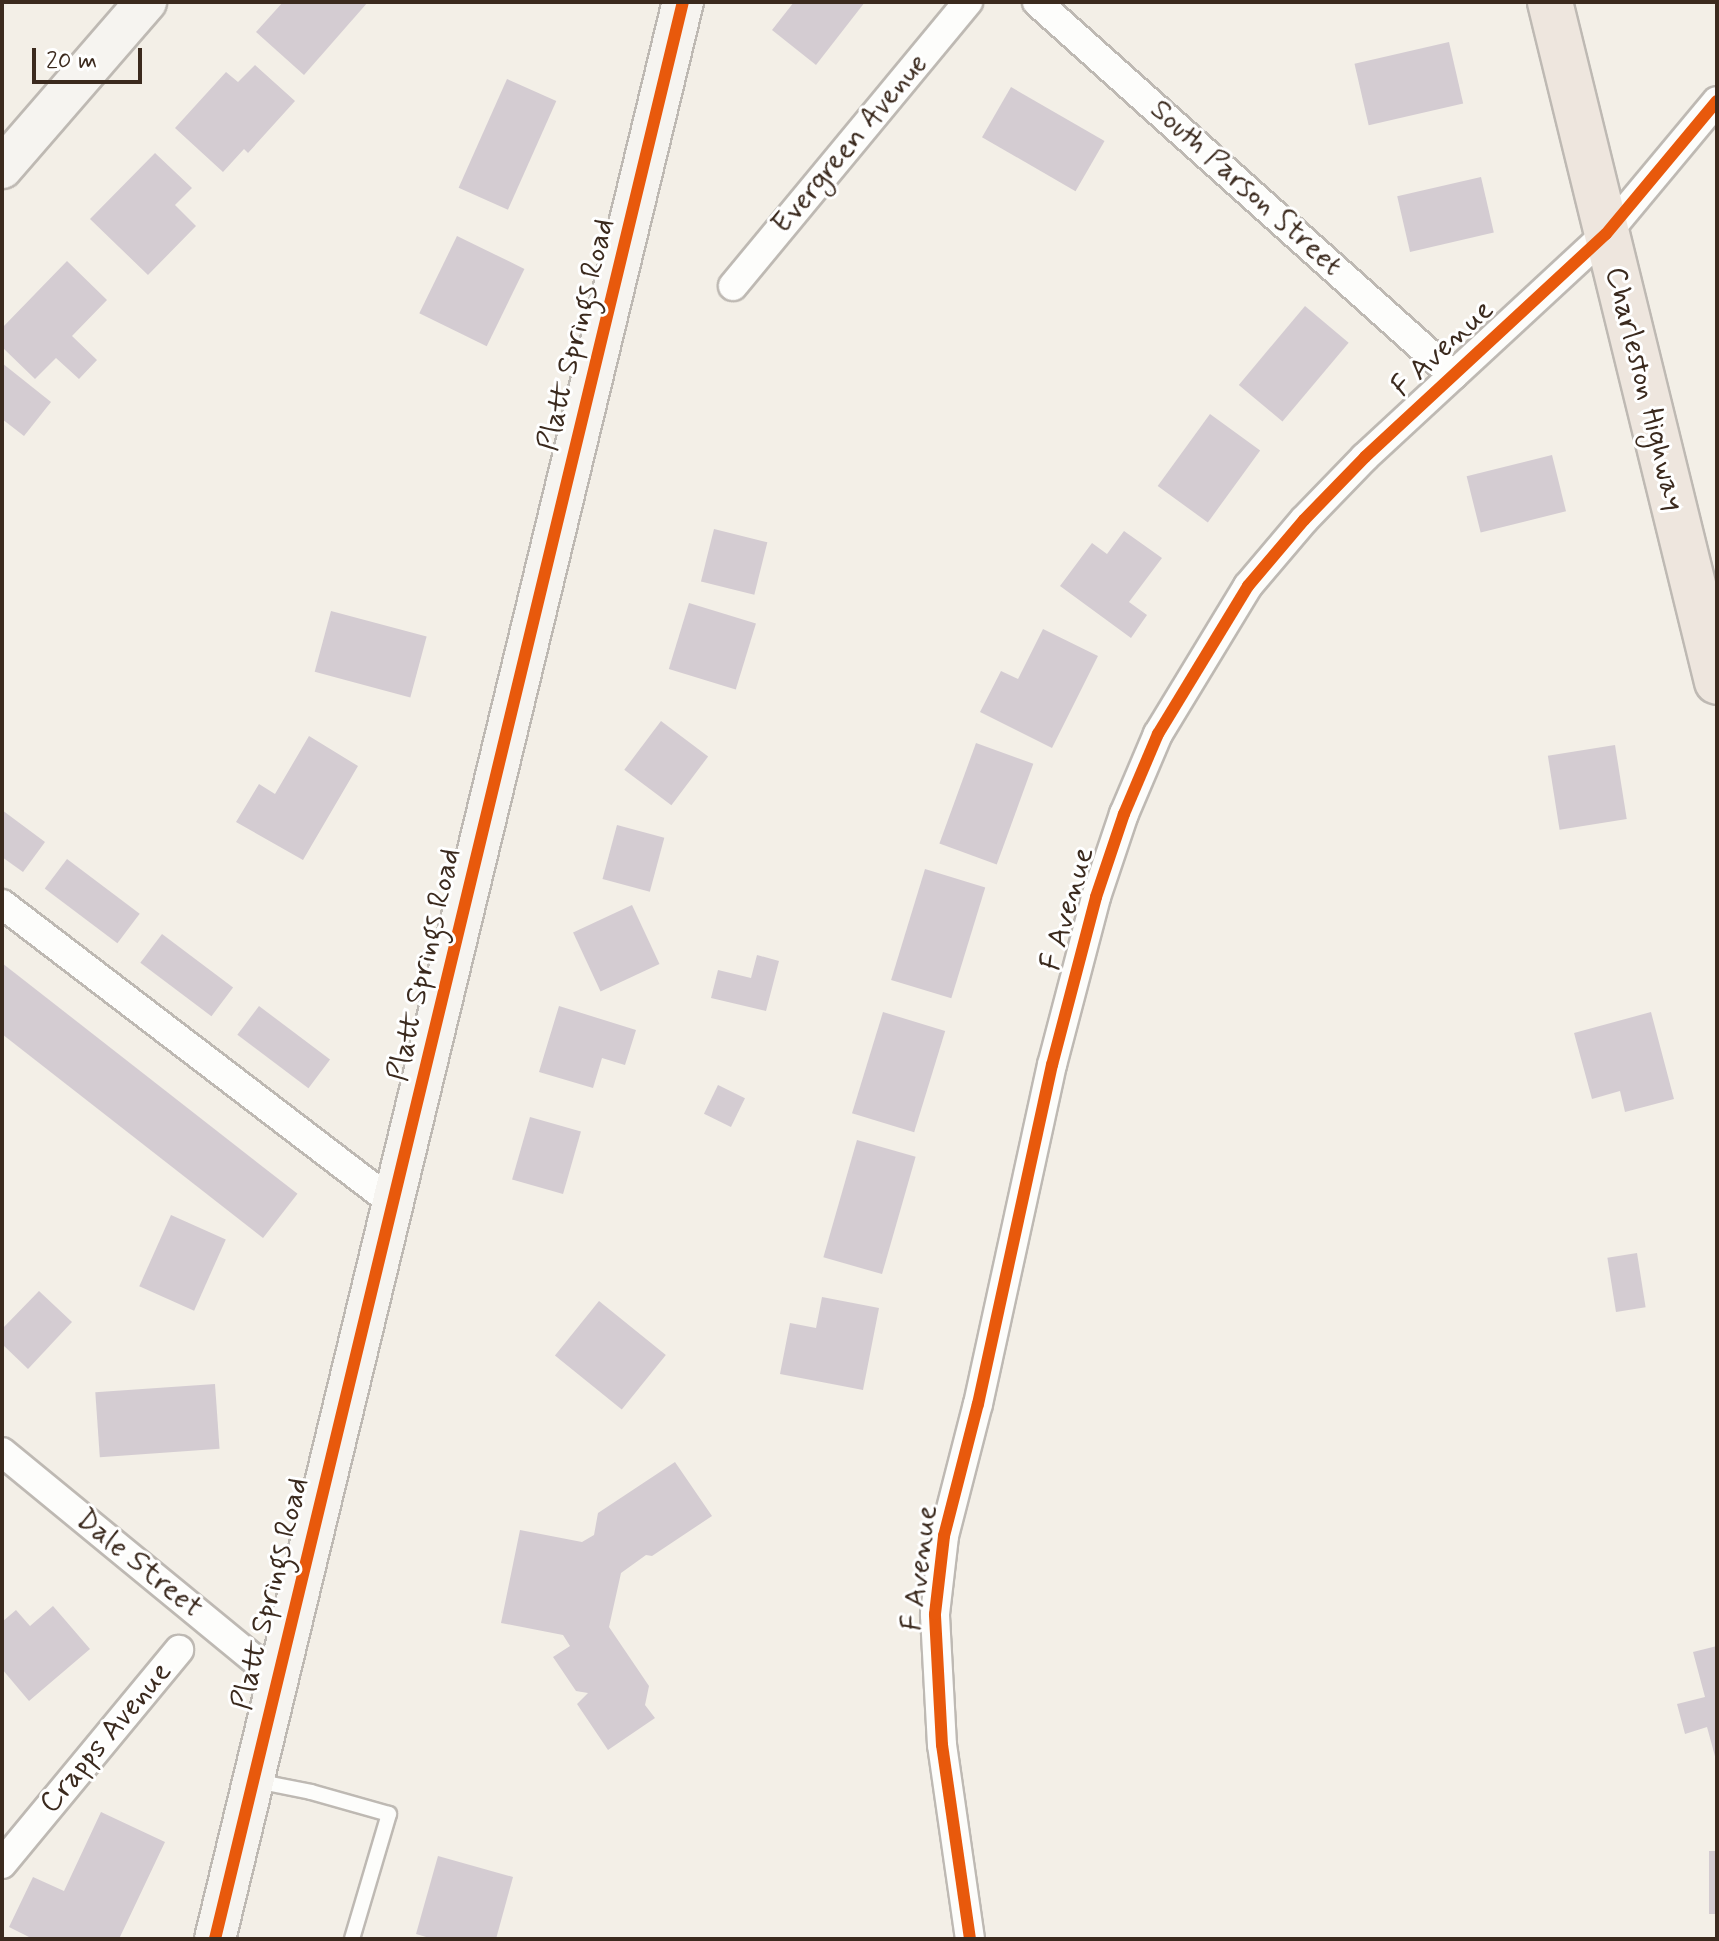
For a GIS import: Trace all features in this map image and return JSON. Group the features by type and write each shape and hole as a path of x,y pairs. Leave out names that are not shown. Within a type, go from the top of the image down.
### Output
{"main road":[{"path":"2,168 146,2"},
{"name":"Platt Springs Road","path":"215,1939 683,2"},
{"name":"Charleston Highway","path":"1550,2 1717,682"}],"street":[{"name":"Evergreen Avenue","path":"733,286 968,2"},
{"name":"South Parson Street","path":"1037,2 1453,375"},
{"name":"F Avenue","path":"970,1939 942,1745 935,1614 944,1536 978,1404 1052,1065 1096,897 1124,814 1158,734 1248,586 1324,499 1606,234 1717,101"},
{"path":"2,904 394,1204"},
{"name":"Dale Street","path":"2,1452 276,1677"},
{"name":"Crapps Avenue","path":"2,1864 179,1650"}],"lane":[{"path":"252,1781 311,1792 389,1814 352,1939"}],"building":[{"path":"283,2 368,2 304,75 256,32"},
{"path":"794,2 865,2 816,65 772,30"},
{"path":"1449,42 1463,103 1369,125 1354,64"},
{"path":"255,65 295,101 248,153 244,149 223,172 175,128 226,72 238,82"},
{"path":"507,79 556,101 508,210 459,188"},
{"path":"1011,87 1105,141 1076,191 982,137"},
{"path":"155,153 192,188 175,205 196,226 148,275 90,219"},
{"path":"1481,177 1494,233 1410,252 1397,196"},
{"path":"457,236 524,269 487,346 419,313"},
{"path":"67,261 107,300 72,336 97,360 79,379 56,358 35,379 2,347 2,328"},
{"path":"1305,306 1349,343 1282,422 1239,385"},
{"path":"2,363 51,402 24,436 2,419"},
{"path":"1210,414 1260,450 1208,522 1158,486"},
{"path":"1552,455 1566,511 1481,533 1467,476"},
{"path":"714,529 767,542 754,595 701,581"},
{"path":"1124,531 1162,558 1129,602 1147,615 1131,638 1060,586 1092,543 1107,554"},
{"path":"689,603 756,623 736,689 669,669"},
{"path":"331,611 427,637 410,697 315,672"},
{"path":"1043,629 1098,656 1052,748 980,712 1001,671 1018,679"},
{"path":"661,721 708,757 671,805 624,770"},
{"path":"309,736 358,766 303,860 236,822 259,784 275,794"},
{"path":"976,743 1033,764 997,864 939,844"},
{"path":"1615,745 1627,819 1560,830 1548,756"},
{"path":"2,810 45,842 23,872 2,857"},
{"path":"617,825 664,838 650,892 603,879"},
{"path":"67,859 140,914 117,943 45,889"},
{"path":"925,869 985,887 951,998 891,980"},
{"path":"632,905 659,964 601,991 573,932"},
{"path":"162,934 233,988 211,1016 140,963"},
{"path":"757,955 779,961 766,1011 711,998 718,970 751,978"},
{"path":"2,963 298,1194 263,1238 2,1034"},
{"path":"259,1006 330,1060 308,1088 237,1035"},
{"path":"559,1006 636,1030 625,1065 602,1058 593,1088 539,1072"},
{"path":"883,1012 945,1031 914,1132 852,1113"},
{"path":"1651,1012 1674,1099 1625,1112 1620,1091 1592,1099 1574,1033"},
{"path":"718,1085 745,1098 731,1127 704,1114"},
{"path":"530,1117 581,1132 563,1194 512,1179"},
{"path":"857,1140 916,1157 882,1274 823,1257"},
{"path":"171,1215 226,1239 194,1311 139,1286"},
{"path":"1637,1253 1646,1307 1616,1312 1607,1258"},
{"path":"39,1291 72,1322 28,1369 2,1344 2,1329"},
{"path":"822,1297 879,1308 863,1390 780,1374 790,1323 816,1328"},
{"path":"599,1301 666,1355 622,1410 555,1355"},
{"path":"215,1384 220,1449 100,1457 95,1392"},
{"path":"675,1462 712,1516 621,1573 609,1627 649,1686 645,1705 655,1718 608,1750 577,1704 588,1693 576,1691 553,1657 570,1646 563,1635 501,1623 520,1530 582,1542 594,1535 598,1513"},
{"path":"53,1606 90,1649 29,1701 2,1669 2,1622 16,1610 30,1626"},
{"path":"1717,1646 1716,1760 1707,1727 1685,1734 1677,1704 1705,1697 1693,1652"},
{"path":"101,1812 165,1842 119,1939 33,1939 9,1927 33,1877 64,1891"},
{"path":"1709,1851 1717,1851 1717,1914 1709,1914"},
{"path":"438,1856 513,1877 496,1939 433,1939 416,1934"}],"cycle path":[{"path":"215,1939 683,2"},
{"path":"970,1939 942,1745 935,1614 944,1536 978,1404 1052,1065 1096,897 1124,814 1158,734 1248,586 1304,520 1365,457 1606,234 1717,101"}]}
